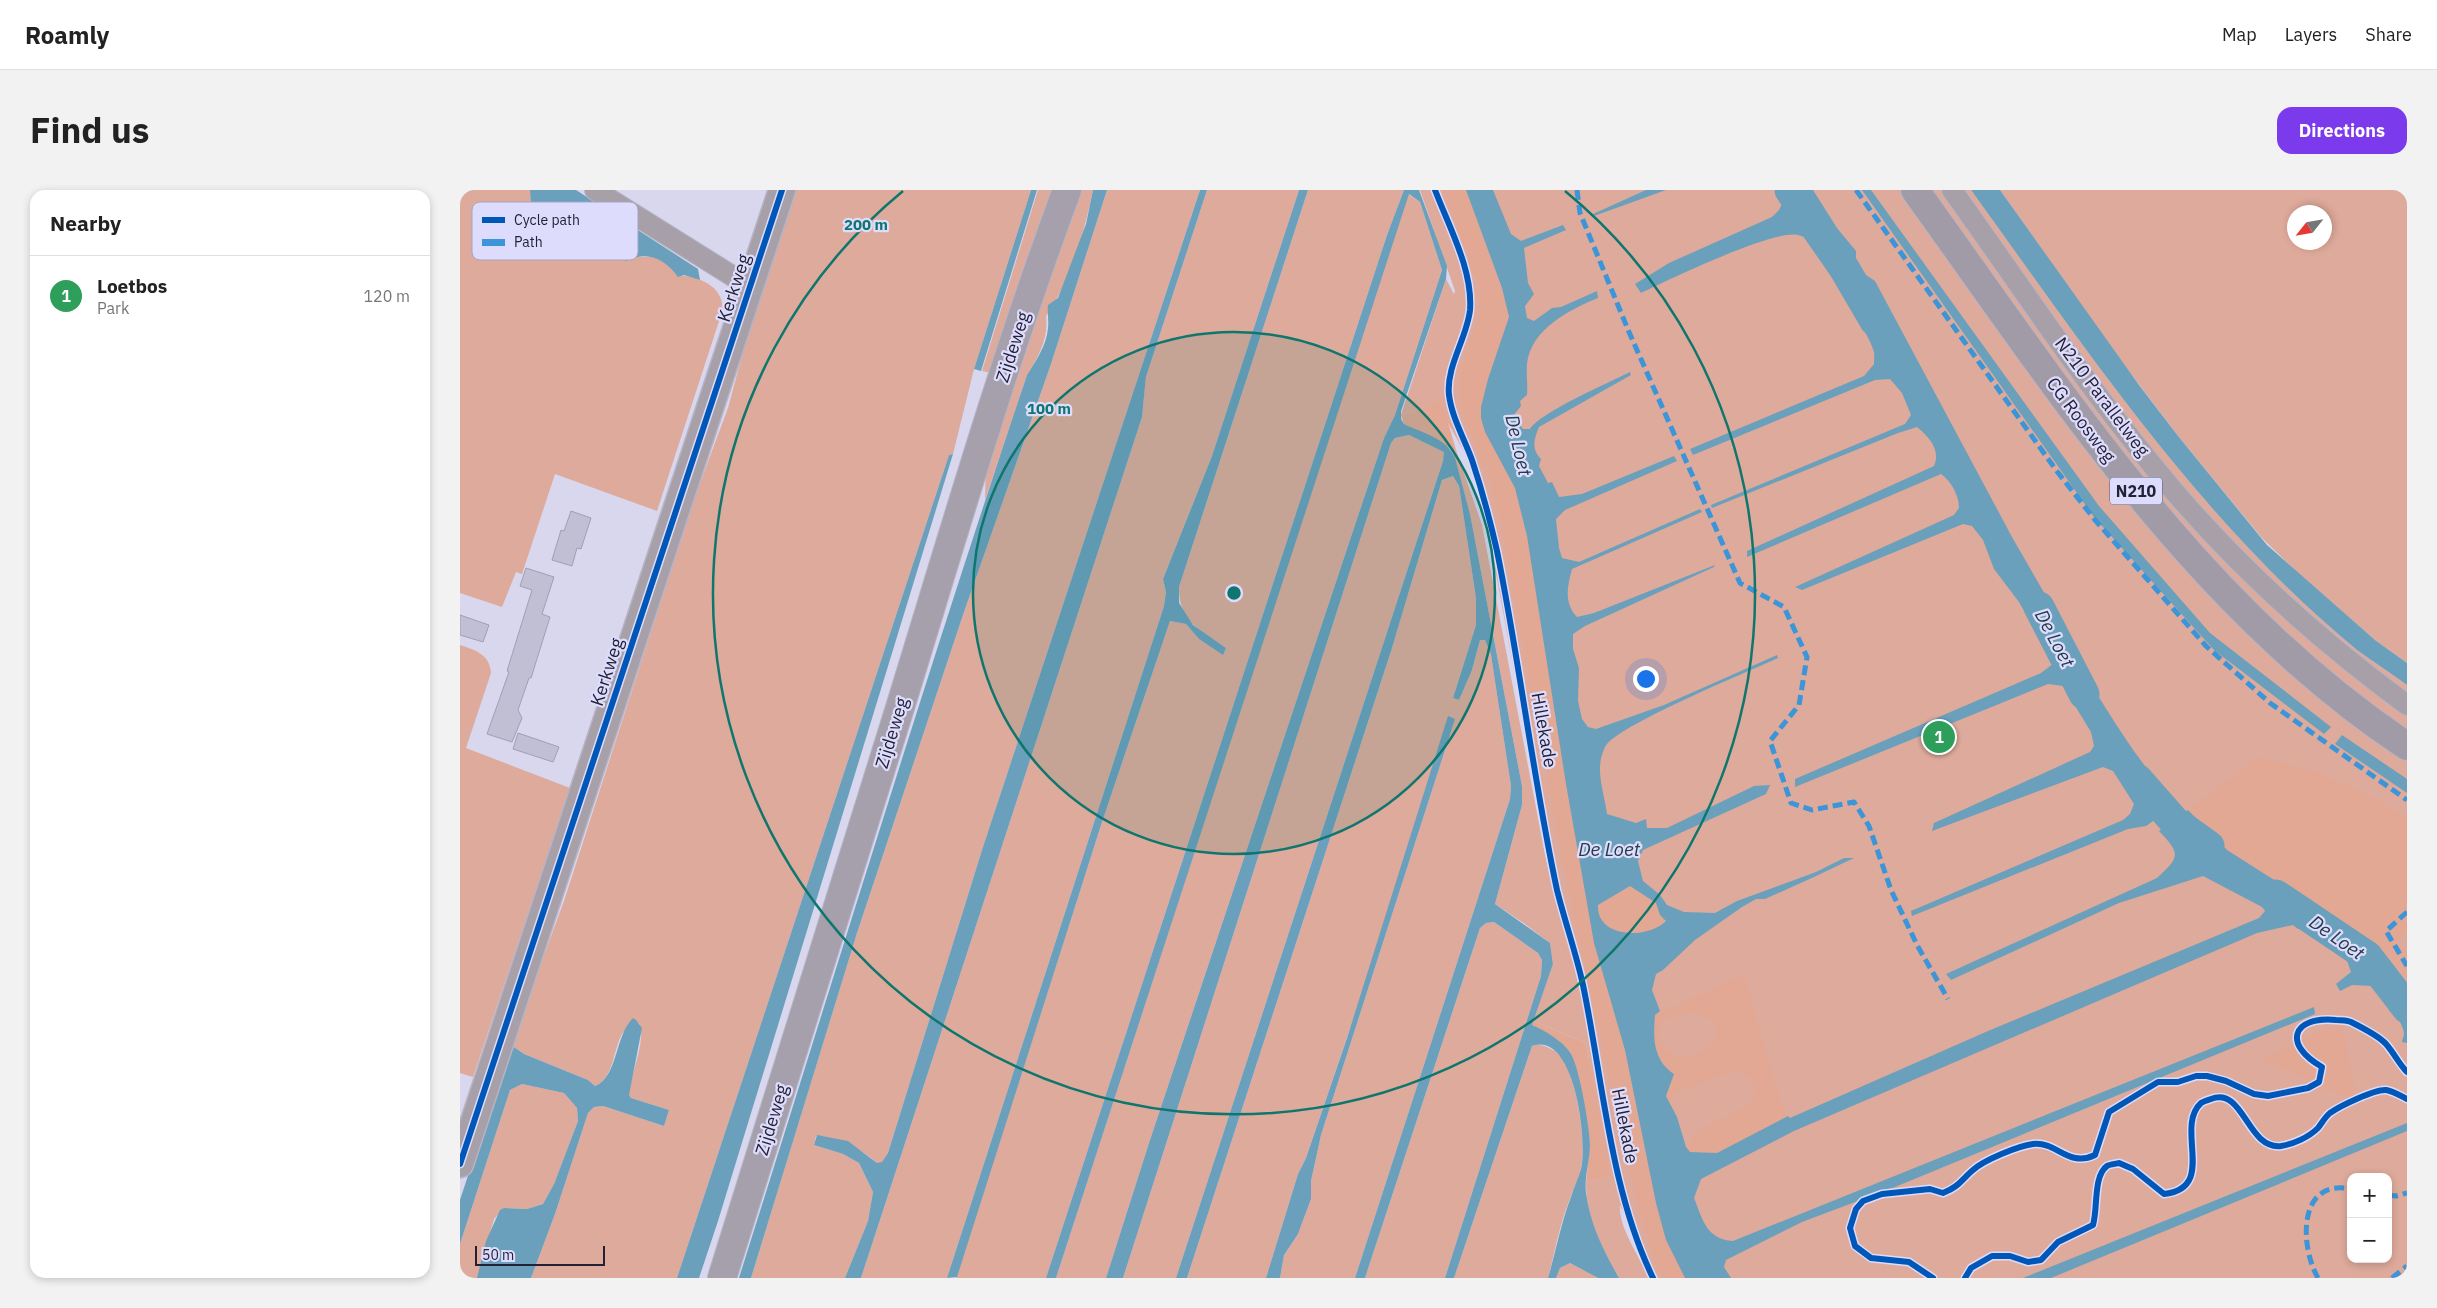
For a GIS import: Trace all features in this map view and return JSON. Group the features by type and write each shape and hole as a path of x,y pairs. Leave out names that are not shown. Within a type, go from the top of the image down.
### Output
{"main road":[{"name":"Zijdeweg","path":"722,1278 1004,373 1067,190"},
{"name":"CG Roosweg","path":"1915,190 2073,410 2126,479 2183,548 2291,656 2345,701 2407,746"}],"street":[{"path":"595,190 614,202"},
{"name":"Kerkweg","path":"460,1164 782,190"},
{"name":"N210 Parallelweg","path":"1952,190 2104,402 2187,506 2284,605 2312,630 2407,705"},
{"path":"638,217 750,287"}],"shaded area":[{"path":"460,190 530,190 531,202 472,202 472,260 638,260 638,257 655,257 665,262 678,276 689,276 708,284 721,298 723,309 657,511 555,474 522,574 516,572 502,607 460,593"},
{"path":"796,190 1031,190 974,369 953,454 949,455 677,1278 531,1278 555,1214 588,1113 594,1107 603,1106 664,1126 669,1110 631,1098 629,1095 640,1048 641,1030 639,1023 623,1032 610,1070 606,1077 595,1086 588,1080 524,1054 511,1045 564,901 693,502 728,408 747,337"},
{"path":"1038,190 1054,190 992,373 982,371"},
{"path":"1079,190 1093,190 1076,256 1063,287 1046,316 1044,340 1039,354 1027,375 985,500 986,465"},
{"path":"1107,190 1200,190 982,850 888,1153 882,1163 877,1163 849,1145 833,1139 816,1136 814,1145 843,1154 859,1163 873,1192 868,1221 845,1278 751,1278 857,933 964,612 1051,364"},
{"path":"1207,190 1299,190 1212,456 1163,579 1166,592 1164,606 947,1278 861,1278 1142,417 1146,377"},
{"path":"1308,190 1404,190 1387,235 1046,1278 956,1278 1102,822 1170,621 1186,624 1199,639 1223,654 1226,648 1200,630 1187,617 1180,599 1179,587"},
{"path":"1420,190 1904,190 2085,440 2407,755 2407,1278 1653,1278 1620,1205 1622,1223 1649,1278 1619,1278 1596,1232 1587,1196 1586,1183 1610,1176 1586,1043 1533,1021 1553,964 1550,943 1495,904 1522,805 1522,786 1470,514 1453,453 1456,450 1482,525 1545,855 1560,917 1478,477 1437,403 1401,415 1446,279 1454,294 1455,291"},
{"path":"1443,190 1466,190 1507,305 1509,317 1488,379 1485,432 1515,488 1527,536 1566,784 1594,943 1625,1050 1656,1203 1666,1240 1685,1278 1662,1278 1651,1251 1627,1162 1564,869 1502,529 1491,483 1460,403 1459,380 1478,318 1480,287"},
{"path":"1931,190 1948,190 2144,458 2407,710 2407,731 2347,688 2239,590 2129,466"},
{"path":"1957,190 1971,190 2103,373 2197,491 2247,547 2300,600 2357,650 2407,685 2407,699 2318,631 2164,472"},
{"path":"2000,190 2407,190 2407,663 2375,640 2299,574 2262,538 2178,436 2110,346"},
{"path":"1408,194 1420,202 1442,270 1395,415 1384,438 1149,1143 1106,1278 1056,1278"},
{"path":"1442,401 1456,450 1453,453 1451,449 1404,424 1401,415"},
{"path":"1409,435 1445,452 1443,461 1176,1278 1123,1278 1391,443 1395,438"},
{"path":"1453,476 1459,486 1476,598 1476,625 1453,698 1459,700 1472,670 1480,640 1485,640 1491,655 1511,786 1510,799 1355,1278 1280,1278 1284,1255 1298,1234 1311,1199 1311,1181 1321,1135 1455,719 1306,1158 1298,1174 1266,1278 1187,1278 1392,648 1442,480"},
{"path":"460,645 481,654 488,662 491,673 466,748 570,788 473,1077 460,1073"},
{"path":"2259,757 2320,773 2379,801 2407,818 2407,932 2404,931 2396,944 2407,953 2407,979 2378,944 2227,850 2188,810"},
{"path":"1630,886 1656,903 1660,915 1666,921 1647,931 1635,933 1614,929 1605,924 1600,916 1598,905"},
{"path":"1494,922 1538,953 1542,960 1541,976 1445,1278 1365,1278 1480,928 1486,923"},
{"path":"1744,975 1779,1095 1788,1116 1717,1153 1690,1152 1690,1139 1697,1133 1750,1104 1754,1096 1754,1082 1742,1071 1736,1070 1673,1094 1670,1103 1666,1096 1674,1074 1658,1055 1654,1032 1655,1015","holes":["1689,1013 1701,1014 1715,1024 1716,1038 1702,1051 1690,1056 1678,1056 1668,1051 1662,1044 1659,1035 1660,1027 1667,1019"]},
{"path":"1533,1021 1586,1043 1611,1176 1586,1183 1590,1144 1586,1117 1571,1055 1558,1040 1532,1025"},
{"path":"2341,1021 2358,1103 2262,1059"},
{"path":"1538,1044 1555,1051 1563,1060 1568,1070 1573,1082 1580,1113 1583,1144 1580,1172 1564,1216 1548,1278 1454,1278 1532,1046"},
{"path":"522,1084 564,1093 577,1108 578,1121 554,1184 543,1204 527,1209 504,1208 494,1219 477,1278 460,1278 460,1244 510,1090"},
{"path":"1570,1263 1598,1278 1556,1278 1560,1268"}],"water":[{"path":"530,190 576,190 595,202 531,202"},
{"path":"1031,190 1037,190 981,371 974,369"},
{"path":"1093,190 1107,190 1051,364 964,612 857,933 751,1278 739,1278 990,488 1027,375 1045,341 1048,325 1048,305 1058,298 1086,224"},
{"path":"1200,190 1207,190 1146,377 1142,417 861,1278 845,1278 868,1221 873,1192 859,1163 843,1154 814,1145 817,1135 848,1141 877,1163 882,1162 888,1153 982,850"},
{"path":"1299,190 1308,190 1179,587 1179,603 1193,625 1226,648 1223,655 1199,639 1186,624 1170,621 1102,822 957,1277 947,1278 1164,606 1166,592 1163,579 1212,456"},
{"path":"1404,190 1419,190 1447,266 1446,279 1401,411 1401,419 1404,424 1440,441 1451,451 1455,458 1470,514 1522,786 1522,805 1495,904 1550,943 1553,964 1532,1025 1548,1033 1568,1049 1578,1072 1584,1098 1590,1144 1586,1175 1588,1205 1598,1237 1619,1278 1598,1278 1570,1263 1560,1268 1556,1278 1548,1278 1564,1217 1581,1169 1583,1155 1582,1136 1580,1114 1568,1071 1559,1055 1547,1046 1532,1046 1454,1278 1445,1278 1541,976 1542,960 1538,953 1494,922 1486,923 1480,928 1365,1278 1355,1278 1510,799 1511,786 1491,655 1485,640 1480,640 1472,670 1459,700 1453,698 1476,625 1476,598 1459,486 1453,476 1442,480 1392,648 1187,1278 1176,1278 1443,461 1444,452 1409,435 1395,438 1391,443 1123,1278 1106,1278 1149,1143 1384,438 1395,415 1442,270 1420,202 1409,194 1056,1278 1046,1278 1387,235"},
{"name":"De Loet","path":"1466,190 1493,190 1511,234 1521,241 1563,225 1566,230 1524,248 1528,283 1534,294 1525,306 1527,318 1534,321 1552,308 1561,307 1597,291 1598,298 1575,308 1553,322 1536,341 1530,352 1527,364 1527,395 1520,401 1521,406 1513,416 1523,429 1530,429 1547,414 1592,390 1630,372 1631,375 1539,427 1534,444 1541,459 1539,466 1548,483 1552,482 1559,497 1582,494 1674,456 1677,461 1565,510 1556,519 1562,558 1579,562 1700,509 1702,512 1572,569 1568,600 1573,612 1577,617 1594,613 1715,565 1585,626 1573,634 1573,649 1579,668 1578,701 1582,719 1588,727 1596,729 1664,705 1777,655 1778,658 1657,713 1632,726 1614,738 1605,747 1600,764 1600,772 1607,814 1636,823 1646,819 1647,828 1667,828 1754,786 1770,785 1766,794 1643,850 1638,861 1643,881 1660,895 1667,905 1684,912 1715,913 1737,901 1816,872 1844,858 1854,858 1765,899 1756,899 1742,907 1695,940 1663,970 1656,974 1652,990 1660,1011 1655,1015 1654,1032 1656,1048 1662,1062 1674,1074 1666,1096 1677,1117 1686,1147 1690,1152 1717,1153 1788,1116 1790,1118 1988,1031 2259,918 2265,911 2262,907 2203,876 2119,903 1951,980 1946,974 2157,878 2174,860 2175,855 2171,845 2159,831 2188,810 2227,850 2320,909 2298,929 2293,925 2257,933 1794,1131 1701,1179 1694,1198 1703,1221 1711,1232 1717,1237 1733,1241 2314,1007 2315,1014 1895,1187 1802,1222 1726,1260 1724,1267 1731,1278 1685,1278 1666,1240 1656,1203 1625,1050 1594,943 1566,784 1527,536 1515,488 1485,432 1481,418 1481,407 1488,379 1509,317 1502,288","holes":["1630,886 1656,903 1660,915 1666,921 1658,927 1636,933 1614,930 1605,924 1600,916 1598,905"]},
{"path":"1646,190 1666,190 1594,216 1593,214"},
{"path":"1778,190 1813,190 1837,228 1856,251 1856,259 1849,264 1828,268 1816,248 1808,240 1798,235 1785,235 1745,247 1641,293 1635,284 1669,263 1772,217 1779,210 1783,202"},
{"path":"1862,190 1871,190 2099,506 2210,633 2331,727 2324,734 2214,650 2094,517"},
{"path":"1971,190 2000,190 2139,385 2267,545 2375,640 2407,663 2407,685 2357,650 2300,600 2247,547 2197,491 2103,373"},
{"path":"638,230 698,269 700,280 684,275 678,277 662,261 649,256 638,257"},
{"path":"1866,275 1875,281 2012,537 2066,631 2066,639 2057,646 2045,647 2019,602 1994,569 1983,540 1972,526 1963,524 1802,590 1795,587 1954,515 1959,508 1958,498 1951,484 1941,474 1747,557 1747,551 1934,466 1936,455 1933,444 1917,427 1712,508 1711,505 1905,424 1911,415 1902,393 1890,379 1875,380 1693,455 1690,449 1864,376 1874,364 1874,352 1853,310 1851,291 1856,283"},
{"path":"953,454 699,1278 677,1278 949,455"},
{"path":"2072,653 2134,751 2177,804 2146,826 2128,829 1912,916 1911,911 2123,820 2130,814 2134,804 2113,771 2103,767 1932,831 1934,823 2090,752 2094,746 2091,732 2063,686 2048,684 1795,787 1795,779 2041,673 2062,657"},
{"path":"1448,716 1455,719 1321,1135 1311,1181 1311,1199 1298,1234 1284,1255 1280,1278 1266,1278 1298,1174 1306,1158 1347,1038"},
{"path":"2342,735 2407,779 2407,793 2335,744"},
{"path":"2324,911 2385,957 2407,986 2407,1043 2402,1042 2403,1029 2396,1016 2372,986 2352,985 2340,991 2336,984 2351,972 2346,958 2305,929"},
{"path":"633,1018 642,1028 629,1095 631,1098 669,1110 664,1126 603,1106 594,1107 588,1113 555,1214 531,1278 477,1278 486,1241 500,1210 504,1208 527,1209 543,1204 554,1184 578,1121 577,1108 564,1093 522,1084 510,1090 460,1244 460,1200 511,1045 524,1054 588,1080 595,1086 608,1074 627,1025"},
{"path":"2407,1123 2407,1131 2051,1278 2023,1278"}],"building":[{"path":"571,511 591,518 581,549 577,548 572,566 552,560 561,530 564,531"},
{"path":"526,568 554,577 542,614 550,617 531,678 529,678 518,710 522,718 512,742 487,734 509,672 507,671 532,590 520,586"},
{"path":"460,615 489,625 483,642 460,635"},
{"path":"518,733 559,747 553,762 513,749"}],"waterway":[{"name":"De Loet","path":"1790,190 1844,268 1875,321"},
{"name":"De Loet","path":"2039,607 2084,694"},
{"name":"De Loet","path":"2138,780 2174,821 2209,846"},
{"name":"De Loet","path":"2276,895 2367,956 2407,1008"}],"marked path":[{"path":"1577,190 1580,213 1629,332 1740,583 1784,607 1807,657 1799,705 1770,741 1791,803 1812,810 1854,802 1869,826 1891,890 1917,945 1948,999"},
{"path":"1856,190 2056,470 2095,520 2206,646 2270,703 2407,800"},
{"path":"2407,912 2386,931 2407,966"},
{"path":"2318,1278 2308,1249 2307,1218 2312,1204 2321,1194 2333,1188 2347,1189"},
{"path":"2392,1196 2407,1193"},
{"path":"2392,1278 2407,1266"}],"cycle path":[{"path":"460,1164 782,190"},
{"name":"Hillekade","path":"1435,190 1459,249 1468,280 1470,295 1468,321 1451,373 1449,395 1455,420 1476,471 1494,539 1513,636 1548,848 1557,890 1583,985 1609,1134 1627,1208 1638,1244 1653,1278"},
{"path":"1933,1278 1909,1262 1871,1258 1855,1246 1850,1228 1856,1209 1863,1201 1882,1194 1930,1189 1943,1193 1957,1186 1978,1166 2010,1150 2027,1145 2041,1144 2049,1146 2077,1158 2095,1155 2109,1112 2158,1082 2178,1082 2196,1076 2207,1076 2226,1081 2254,1094 2268,1096 2308,1088 2319,1082 2322,1067 2301,1050 2297,1041 2298,1034 2302,1027 2321,1020 2347,1021 2370,1032 2389,1047 2407,1072"},
{"path":"1965,1278 1971,1268 1992,1256 2010,1256 2028,1262 2041,1260 2058,1242 2093,1225 2098,1185 2100,1177 2108,1165 2119,1163 2133,1169 2164,1194 2180,1189 2189,1181 2192,1169 2191,1127 2194,1114 2201,1103 2205,1101 2222,1097 2231,1101 2239,1109 2260,1139 2270,1145 2281,1146 2291,1144 2306,1137 2318,1128 2330,1113 2366,1095 2386,1090 2407,1099"}],"place":[{"name":"Loetbos","path":"1939,737"}]}
